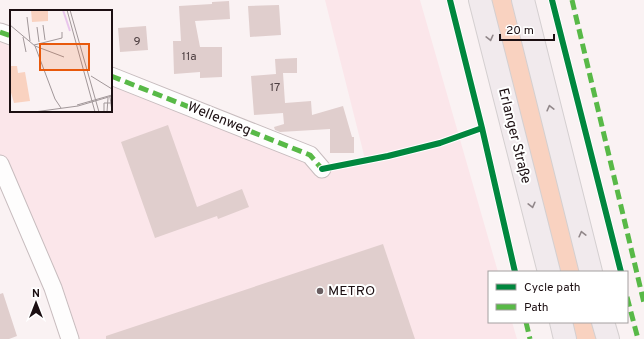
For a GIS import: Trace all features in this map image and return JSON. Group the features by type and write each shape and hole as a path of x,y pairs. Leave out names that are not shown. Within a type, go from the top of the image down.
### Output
{"main road":[{"name":"Erlanger Straße","path":"480,0 549,271"},
{"path":"523,0 591,271"},
{"path":"561,323 565,339"},
{"path":"603,323 608,339"}],"street":[{"path":"0,32 10,36"},
{"name":"Wellenweg","path":"112,76 310,155 322,170"},
{"path":"0,164 53,288 70,339"}],"shaded area":[{"path":"325,0 420,0 498,271 488,271 488,323 512,323 517,339 70,339 0,164 0,42 10,47 10,112 112,112 112,86 322,169 365,159"},
{"path":"490,0 512,0 580,271 558,271"},
{"path":"571,323 592,323 596,339 575,339"}],"building":[{"path":"229,1 230,19 195,21 200,47 222,47 222,77 200,78 200,72 174,74 173,41 181,41 179,6 212,4 212,2"},
{"path":"279,5 281,35 250,37 248,6"},
{"path":"146,26 148,50 120,52 118,28"},
{"path":"297,58 297,73 283,73 285,103 311,101 312,115 343,106 352,137 354,137 354,153 330,153 330,129 280,132 275,130 274,127 284,124 283,113 254,115 251,76 276,74 275,59"},
{"path":"168,125 197,207 242,189 249,207 218,219 217,216 155,238 121,142"},
{"name":"METRO","path":"383,244 415,339 106,339 106,336"},
{"path":"3,293 17,336 9,339 0,339 0,294"}],"marked path":[{"path":"572,0 644,303"},
{"path":"0,32 10,36"},
{"path":"112,76 310,155 322,169 325,169"},
{"path":"628,301 638,339"},
{"path":"526,323 530,339"}],"cycle path":[{"path":"450,0 482,128 515,271"},
{"path":"552,0 621,271"},
{"path":"322,169 388,156 440,143 482,128"}],"place":[{"name":"METRO","path":"320,291"}]}
